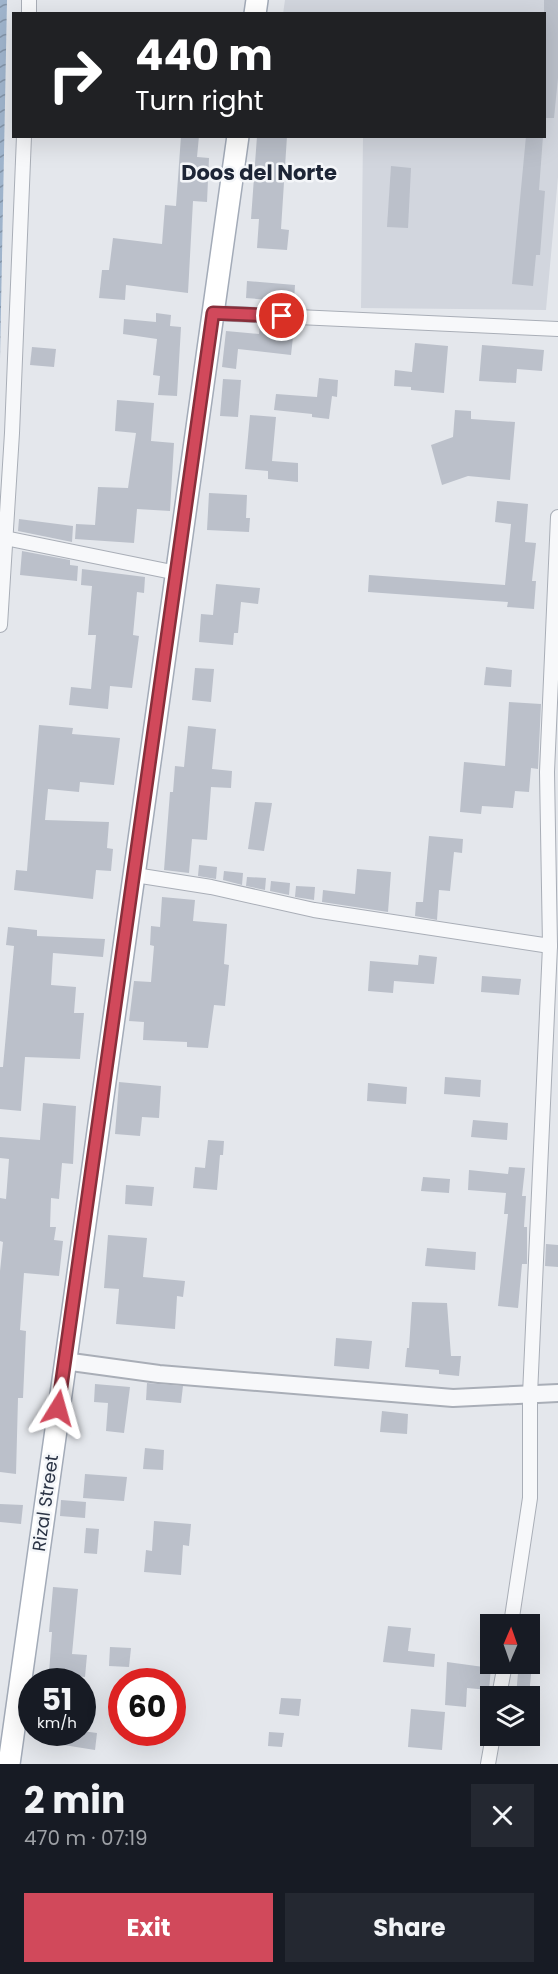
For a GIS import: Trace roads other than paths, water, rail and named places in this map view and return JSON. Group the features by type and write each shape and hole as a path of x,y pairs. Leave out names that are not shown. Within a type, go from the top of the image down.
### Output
{"main road":[{"name":"Rizal Street","path":"9,1764 238,138"}],"street":[{"path":"0,625 24,138"},
{"path":"213,313 558,329"},
{"path":"513,1614 530,1498 530,1395 550,946 547,772 558,517"},
{"path":"5,538 177,573"},
{"path":"135,875 357,918 550,946"},
{"path":"64,1361 159,1374 453,1398 558,1393"},
{"path":"488,1764 491,1746"}],"water":[{"path":"0,0 7,0 0,359"}],"district":[{"name":"Doos del Norte","path":"259,172"}]}
